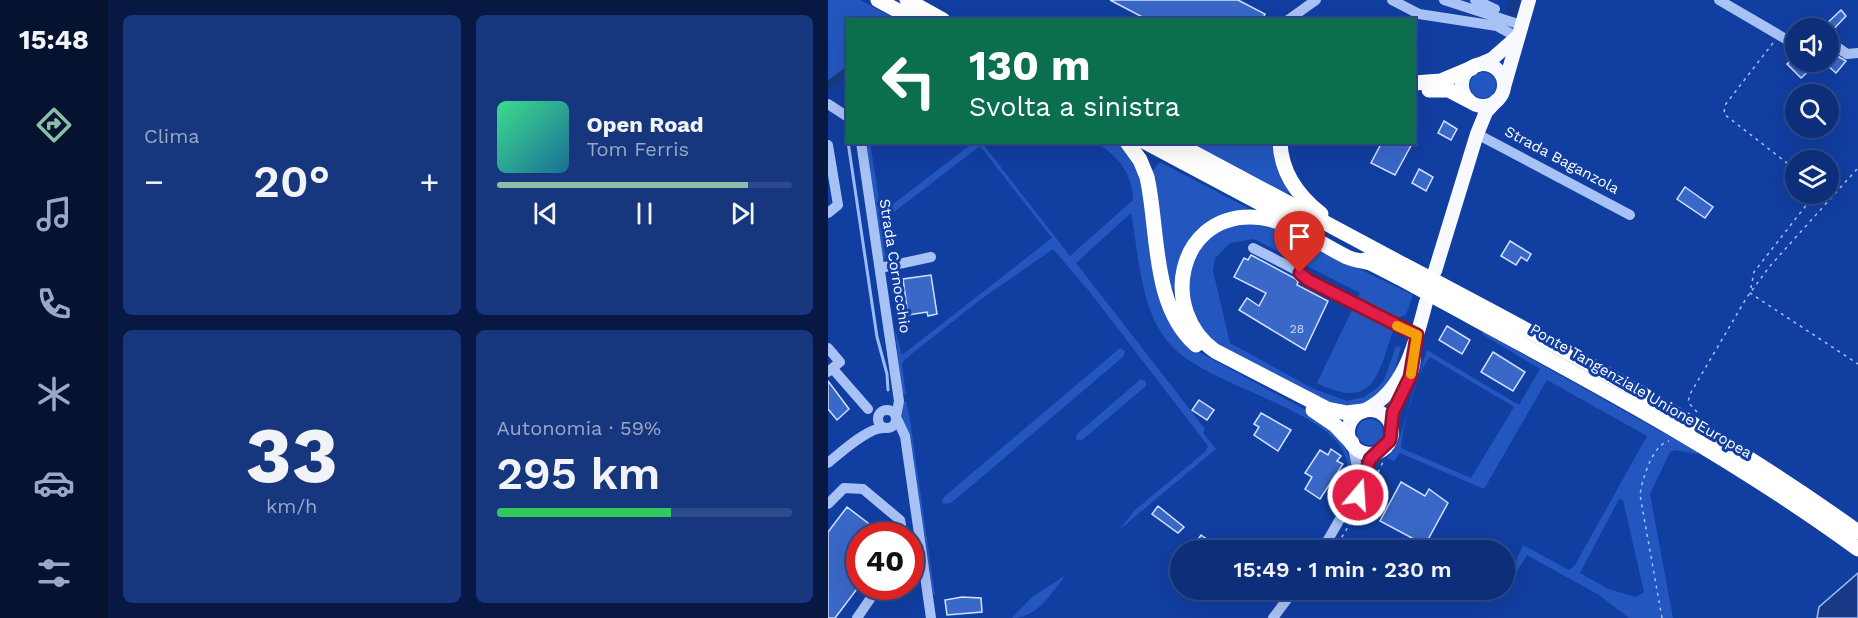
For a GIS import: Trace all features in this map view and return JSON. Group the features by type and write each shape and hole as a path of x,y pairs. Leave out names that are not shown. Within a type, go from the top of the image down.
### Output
{"highway":[{"path":"878,0 911,18"},
{"path":"907,0 940,18"},
{"path":"1416,83 1441,81 1475,66"},
{"path":"1416,89 1446,89 1468,100"},
{"path":"1128,144 1147,177 1164,288 1179,327 1210,355 1325,417 1352,443"},
{"path":"1149,144 1374,264"},
{"path":"1178,144 1399,268 1668,408 1762,466 1858,532"},
{"path":"1280,144 1284,167 1305,200 1326,217 1372,242 1399,268"},
{"path":"1363,411 1347,413 1327,408 1215,351 1199,337 1182,305 1181,285 1186,262 1200,239 1226,221 1247,217 1280,222 1347,257 1399,268"},
{"name":"Ponte Tangenziale Unione Europea","path":"1399,268 1680,431 1773,490 1858,549"}],"main road":[{"path":"1435,271 1477,134 1486,112 1499,96 1529,0"},
{"path":"1477,134 1462,84 1465,75 1475,66 1492,59 1519,31"},
{"path":"1468,100 1481,106 1499,96 1503,81 1499,72 1491,66 1475,66"},
{"path":"1416,340 1392,389 1379,402 1354,417 1349,426 1352,443 1366,453 1380,451 1390,440 1393,412 1412,372 1416,340 1426,302"},
{"path":"1363,411 1380,413 1391,426"}],"street":[{"path":"1291,18 1316,0"},
{"path":"1392,0 1419,14 1519,31"},
{"path":"1444,0 1519,31"},
{"path":"1475,0 1495,9"},
{"path":"1719,0 1785,39"},
{"path":"1839,48 1847,54 1858,53"},
{"path":"828,104 846,116"},
{"name":"Strada Baganzola","path":"1477,134 1630,215"},
{"name":"Strada Cornocchio","path":"861,144 899,403 896,417 903,430 931,618"},
{"path":"828,145 838,205 828,213"},
{"path":"1253,248 1298,271 1308,280 1416,340"},
{"path":"880,267 931,257"},
{"path":"828,348 840,362 830,371 868,409"},
{"path":"828,464 891,406 897,394"},
{"path":"852,443 876,428 894,426 896,417 891,410 881,413"},
{"path":"881,413 878,422 897,432 904,445"},
{"path":"1346,509 1357,467 1352,443"},
{"path":"1328,540 1346,509 1360,491 1370,459 1380,451"},
{"path":"828,504 844,488 863,489 900,522"},
{"path":"857,618 869,600"},
{"path":"1273,618 1286,600"}],"path":[{"path":"1776,34 1773,44 1725,105 1724,114 1785,161"},
{"path":"1702,415 1688,402 1690,394 1750,293 1858,168"},
{"path":"1750,293 1754,272 1807,204"},
{"path":"1750,293 1858,364"},
{"path":"1662,618 1640,495 1642,481 1657,451 1663,443 1673,442"}],"shaded area":[{"path":"828,0 860,0 894,18 846,18 846,68 828,81"},
{"path":"1483,72 1492,76 1496,85 1492,94 1483,98 1474,94 1470,85 1474,76"},
{"path":"864,144 870,144 880,205 884,211 972,144 983,144 1070,256 1133,200 1130,182 1123,167 1098,144 1122,144 1139,168 1162,299 1199,352 1302,408 1324,423 1343,443 1352,465 1350,478 1339,501 1336,501 1347,472 1347,462 1338,444 1321,427 1211,373 1187,359 1169,343 1159,329 1146,298 1131,213 1076,263 1205,429 1203,433 1216,449 1119,530 1135,510 1206,451 1208,446 1089,291 1053,249 980,300 904,360 902,364 906,395 902,394 895,329 902,355 1052,238 980,146 881,222 886,259 883,258"},
{"path":"1193,144 1274,144 1289,192 1286,193"},
{"path":"1160,162 1248,208 1214,222 1173,290 1169,288 1152,171"},
{"path":"1261,221 1413,295 1406,315 1398,318 1358,298 1360,293 1254,239 1230,243 1215,258 1213,271 1230,343 1314,389 1347,401 1364,397 1384,380 1396,346 1401,347 1393,376 1384,391 1364,404 1338,407 1223,351 1197,329 1185,285 1197,250 1220,229"},
{"path":"1352,310 1393,331 1378,374 1363,390 1351,393 1336,391 1317,383"},
{"path":"1483,332 1698,452 1696,454 1675,450 1670,452 1650,494 1673,618 1629,618 1599,595 1527,555 1515,575 1515,562 1523,545 1569,570 1575,565 1647,436 1547,380 1484,489 1400,453 1394,461 1387,458 1398,443 1407,414 1401,448 1471,478 1514,407 1430,357 1418,379 1427,350 1519,405 1540,369 1482,334","holes":["1619,499 1623,500 1644,592 1636,597 1608,589 1580,573"]},
{"path":"1120,348 1125,351 1123,357 951,503 943,504 945,496"},
{"path":"1141,379 1146,381 1146,386 1082,440 1076,440 1077,434"},
{"path":"906,401 910,420 935,595 933,595 924,543 924,522 920,522 902,415 903,402"},
{"path":"1370,419 1379,423 1383,432 1379,441 1370,445 1361,441 1357,432 1361,423"},
{"path":"1858,573 1858,618 1817,618 1819,607"},
{"path":"1066,575 1037,609 1021,617 1012,618 1032,597"}],"building":[{"path":"1110,0 1238,0 1265,14 1263,18 1144,18"},
{"path":"1841,10 1846,16 1839,23 1839,18 1832,18"},
{"path":"1839,57 1846,61 1839,69"},
{"path":"1795,72 1808,72 1801,78"},
{"path":"1444,121 1457,129 1451,140 1438,133"},
{"path":"1381,144 1412,144 1395,175 1371,163"},
{"path":"1419,169 1433,177 1426,191 1412,183"},
{"path":"1685,187 1713,207 1705,218 1677,199"},
{"path":"1510,241 1531,254 1527,261 1521,257 1516,265 1501,256"},
{"path":"1251,255 1296,279 1297,285 1328,301 1305,350 1239,310 1247,298 1259,306 1266,293 1234,277 1244,258 1248,260"},
{"path":"931,275 937,314 928,316 927,312 908,315 903,279"},
{"path":"1447,326 1470,340 1462,354 1439,340"},
{"path":"1493,352 1525,372 1513,391 1481,372"},
{"path":"828,381 849,409 837,420 828,409"},
{"path":"1199,400 1214,410 1207,420 1192,410"},
{"path":"1261,413 1291,430 1278,451 1254,435 1259,427 1254,424"},
{"path":"1331,449 1341,456 1337,461 1343,464 1320,499 1305,489 1312,477 1305,473 1320,450 1328,455"},
{"path":"1401,482 1425,496 1429,489 1448,503 1428,540 1416,540 1380,521"},
{"path":"1158,506 1184,527 1178,533 1152,514"},
{"path":"847,507 867,522 846,522 846,600 849,600 835,618 828,618 828,532"},
{"path":"1201,535 1208,540 1198,540"},
{"path":"962,597 981,598 982,612 947,615 945,600"}],"waterway":[{"path":"1510,13 1515,0"},
{"path":"828,86 846,72"},
{"path":"848,144 877,337 887,374 888,390"}],"slow traffic":[{"path":"1397,326 1417,335 1411,374"}],"route":[{"path":"1300,273 1308,280 1417,335 1410,377 1393,412 1390,440 1370,459 1358,495"}]}
